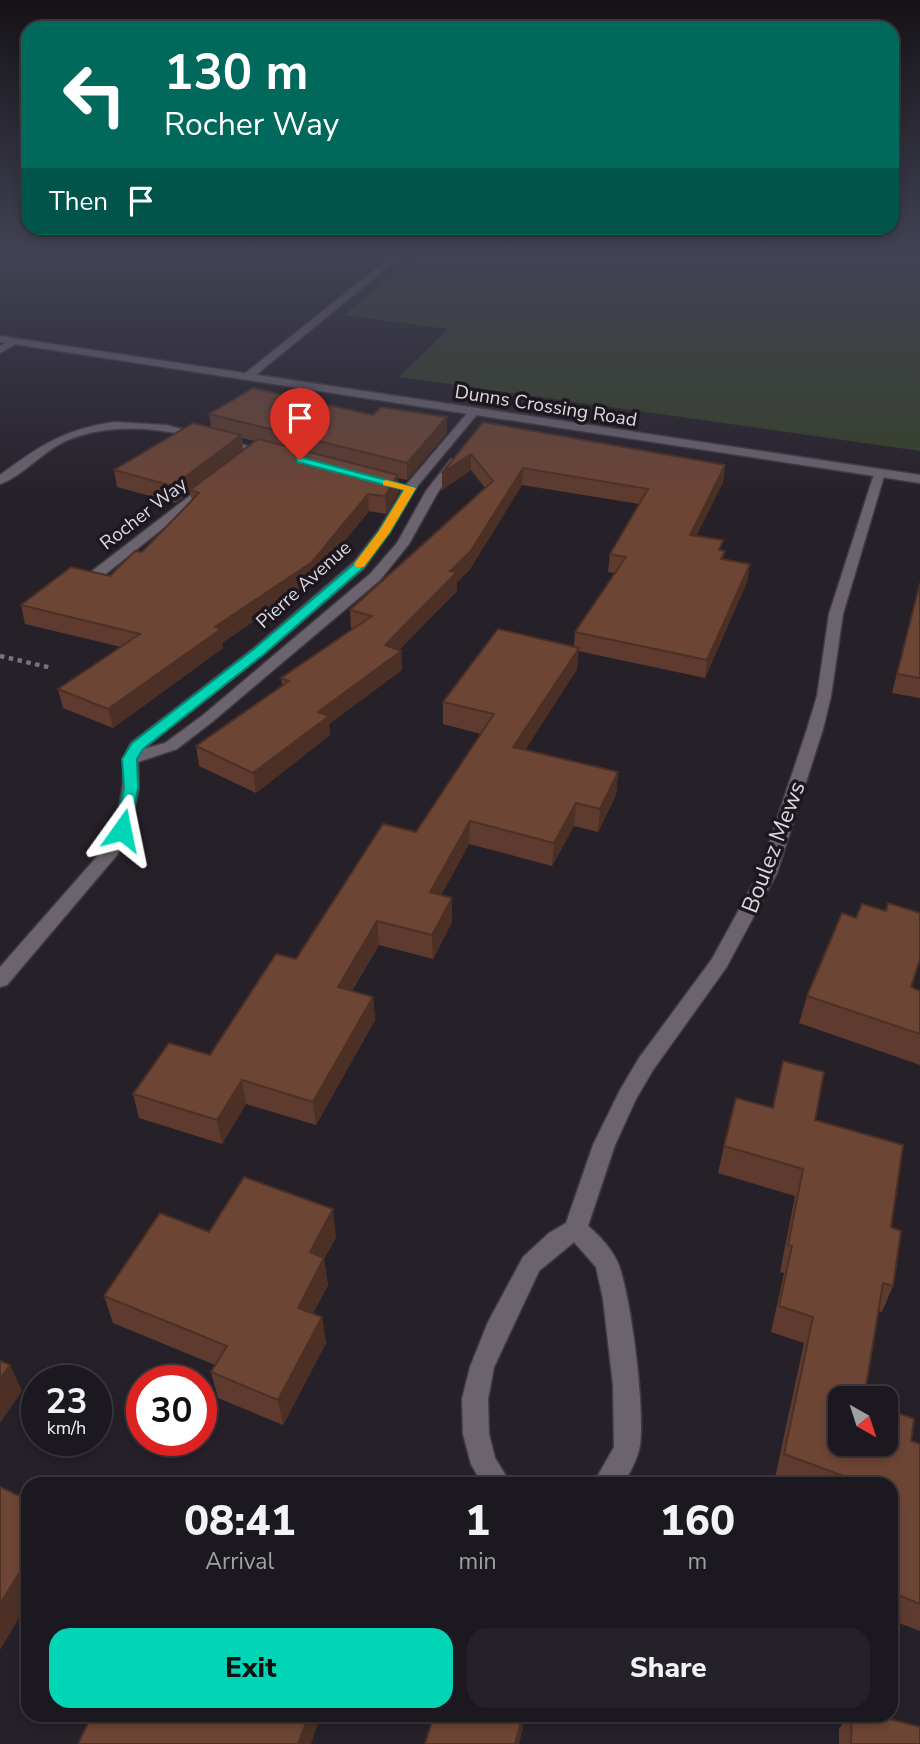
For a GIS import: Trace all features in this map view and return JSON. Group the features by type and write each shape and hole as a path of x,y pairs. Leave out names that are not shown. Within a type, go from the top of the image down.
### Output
{"street":[{"path":"247,377 297,336"},
{"name":"Dunns Crossing Road","path":"0,340 474,412 490,418 920,479"},
{"path":"0,350 14,342"},
{"name":"Pierre Avenue","path":"130,759 137,746 259,651 359,565 384,532 405,487 474,412"},
{"path":"0,480 64,438 109,426 157,426 206,435 250,454 278,455"},
{"name":"Pierre Avenue","path":"130,759 171,746 249,686 375,577 403,544 432,491 463,452"},
{"name":"Boulez Mews","path":"575,1228 604,1145 627,1096 646,1064 719,963 768,873 794,799 821,707 835,614 879,473"},
{"name":"Rocher Way","path":"88,581 224,474"},
{"path":"405,487 432,491"},
{"path":"0,980 113,846 122,830 131,788 130,759"},
{"path":"493,1477 484,1464 476,1434 475,1399 482,1367 497,1330 531,1264 556,1240 575,1228 592,1243 607,1266 629,1415 627,1445 618,1471 612,1477"}],"path":[{"path":"0,656 52,668"}],"green space":[{"path":"440,336 920,336 920,451 399,377"}],"building":[{"path":"253,388 373,415 381,407 447,417 407,463 209,414"},
{"path":"483,422 725,465 690,535 723,540 719,550 725,551 721,559 750,564 707,660 575,632 626,557 610,554 648,489 523,468 470,552 450,571 457,572 385,645 401,651 318,712 329,716 253,773 196,746 289,681 281,678 372,616 350,610 493,481 471,454 442,473"},
{"path":"193,423 241,435 173,486 114,470"},
{"path":"258,439 398,475 385,496 368,494 312,562 215,627 221,629 108,709 58,689 140,634 21,605 71,567 110,576 135,551 142,552 199,493 190,490"},
{"path":"920,583 920,678 897,674"},
{"path":"498,629 579,648 513,747 618,772 600,809 576,803 554,843 470,821 430,892 452,898 432,935 377,921 338,987 373,997 313,1102 242,1080 217,1120 133,1094 169,1043 210,1055 276,954 296,959 383,824 416,832 494,714 443,702"},
{"path":"888,903 920,913 920,959 911,987 920,991 920,1034 807,996 842,913 856,918 862,904 886,911"},
{"path":"783,1061 824,1072 815,1120 903,1145 891,1227 901,1231 893,1286 883,1283 866,1386 828,1386 828,1456 898,1456 898,1413 914,1419 911,1441 920,1444 920,1604 898,1595 898,1477 846,1477 784,1454 813,1317 779,1306 792,1246 788,1245 803,1169 724,1146 736,1098 773,1108"},
{"path":"244,1177 333,1209 310,1252 324,1258 298,1308 322,1317 278,1400 217,1375 215,1365 227,1346 104,1296 160,1213 209,1232"},
{"path":"0,1361 10,1365 0,1379"},
{"path":"0,1487 21,1497 21,1570 0,1604"},
{"path":"898,1721 920,1727 920,1744 851,1744 852,1722"},
{"path":"89,1722 306,1722 298,1744 78,1744"},
{"path":"432,1722 521,1722 515,1744 425,1744"}],"slow traffic":[{"path":"360,564 372,551 410,488 386,483"}],"route":[{"path":"122,830 131,788 130,759 137,746 220,683 359,565 372,551 410,488 300,460"}]}
